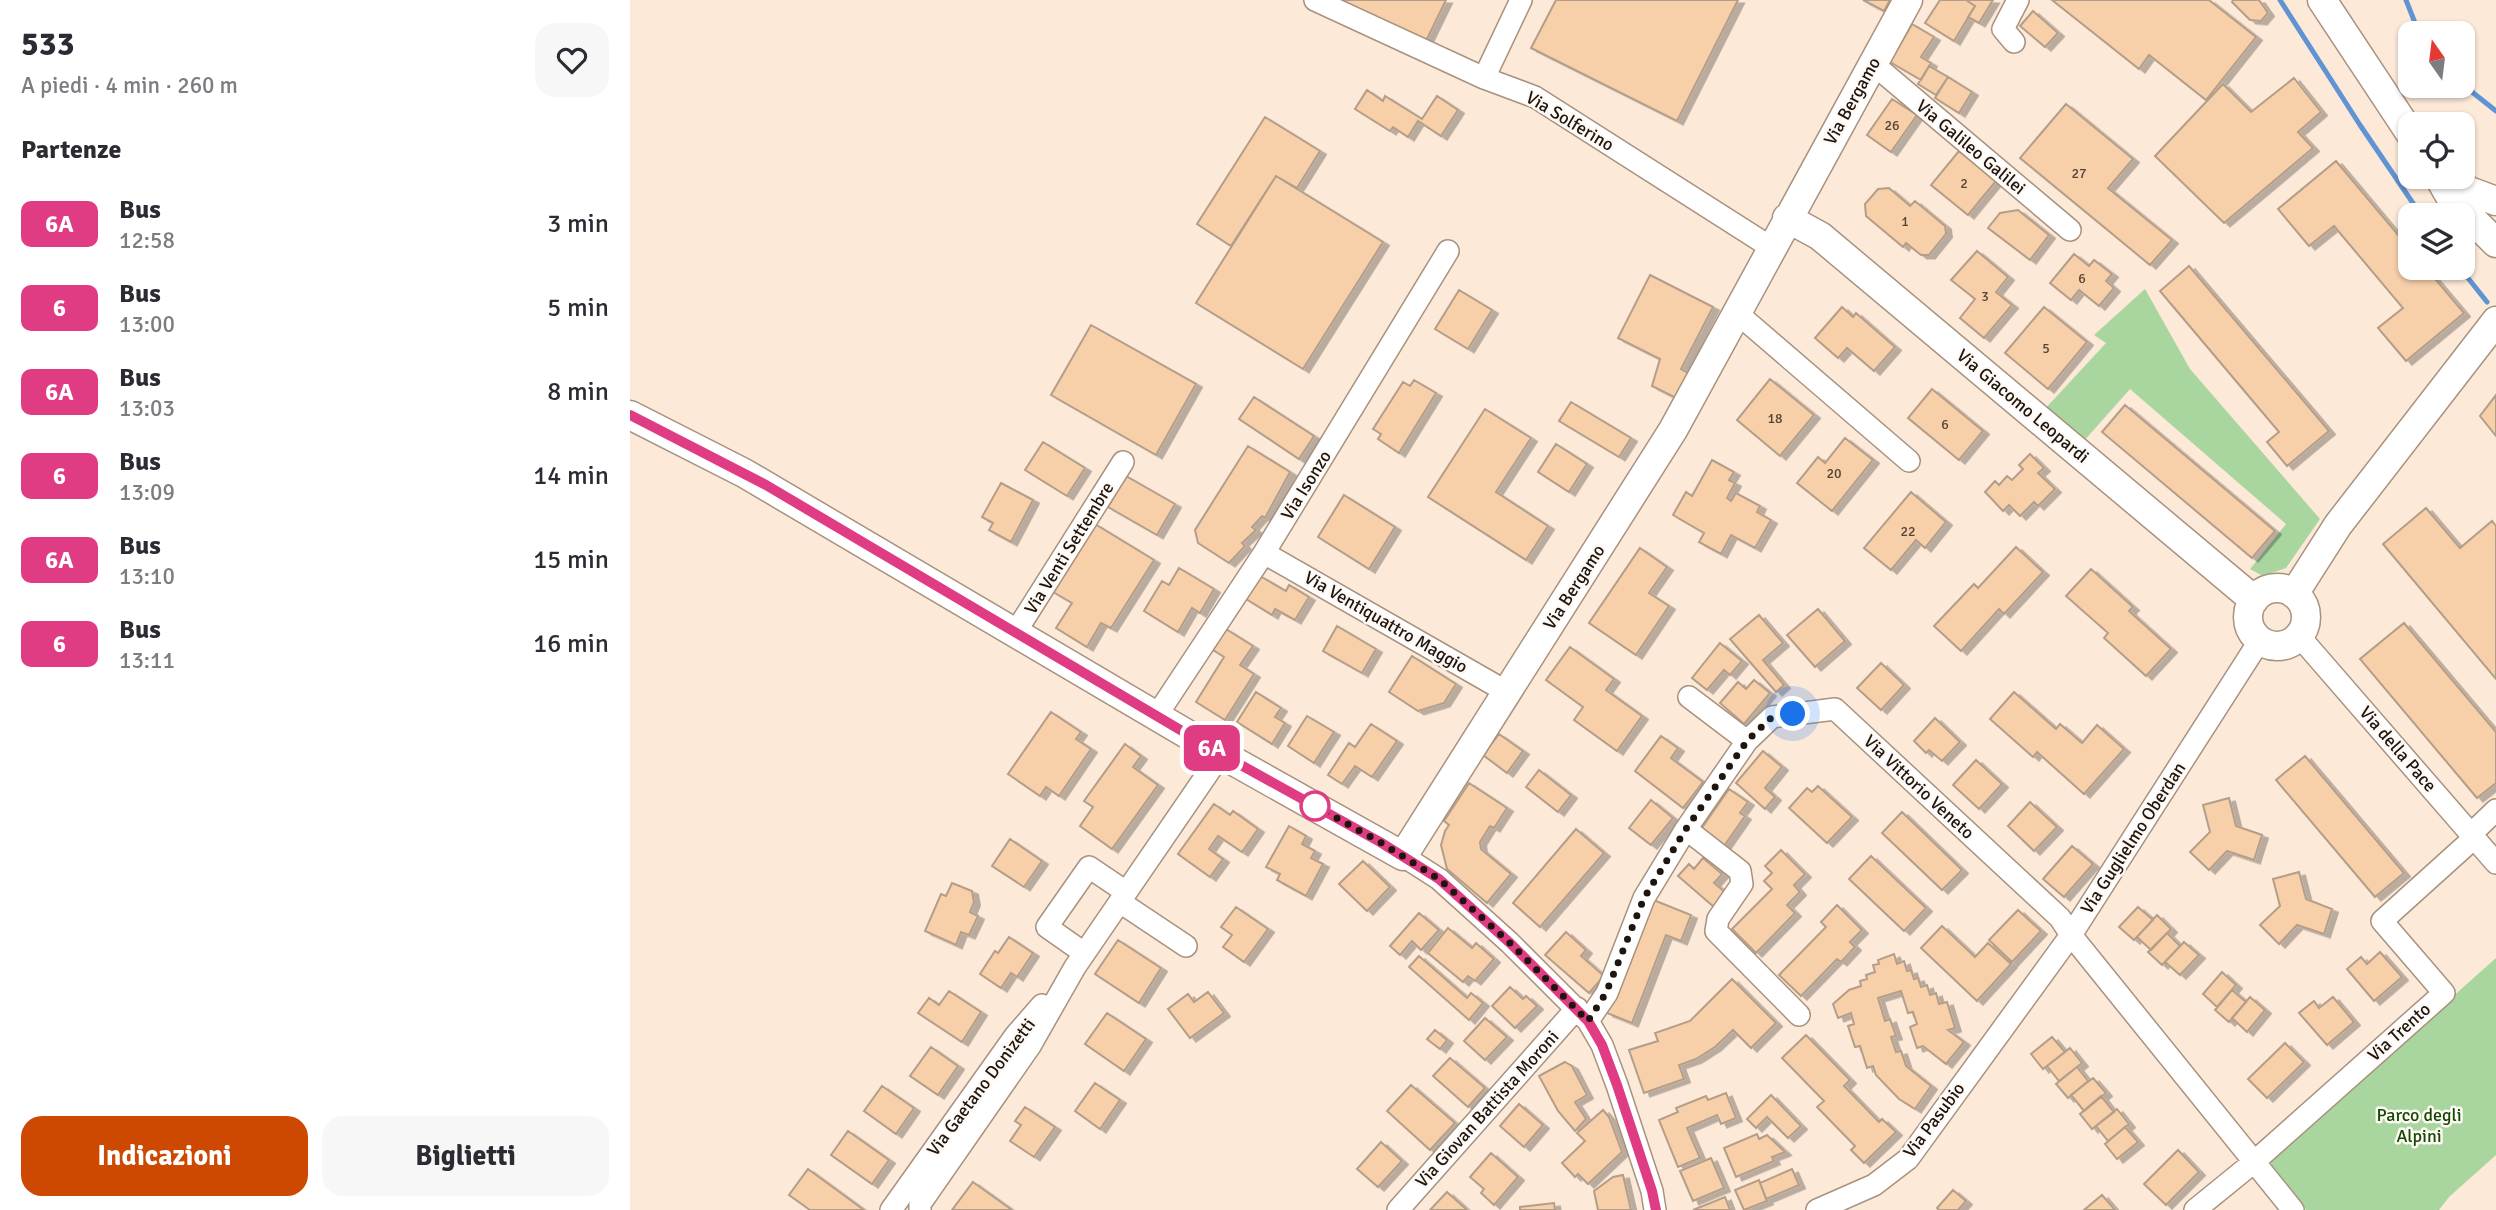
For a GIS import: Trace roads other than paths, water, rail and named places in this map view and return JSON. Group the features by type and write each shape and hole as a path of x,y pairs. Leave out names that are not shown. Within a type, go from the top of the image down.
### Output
{"street":[{"path":"1483,78 1521,0"},
{"name":"Via Bergamo","path":"1403,856 1673,430 1908,0"},
{"path":"2014,43 2003,29 2018,0"},
{"path":"2322,0 2398,115"},
{"name":"Via Solferino","path":"1316,1 1483,78 1535,97 1772,248"},
{"name":"Via Galileo Galilei","path":"1872,63 2070,230"},
{"path":"2446,189 2451,198 2496,243"},
{"path":"2466,189 2496,201"},
{"name":"Via Giacomo Leopardi","path":"1787,218 1820,236 2255,600"},
{"name":"Via Isonzo","path":"1157,715 1264,552 1448,251"},
{"path":"1737,313 1909,461"},
{"path":"2294,594 2338,525 2496,322"},
{"path":"630,415 744,473 1439,879 1510,943 1583,1015 1602,1045 1617,1085 1656,1210"},
{"name":"Via Venti Settembre","path":"1014,633 1123,462"},
{"name":"Via Ventiquattro Maggio","path":"1264,552 1507,692"},
{"path":"2282,588 2294,594 2304,604 2306,614 2306,623 2299,636 2278,646 2260,640 2251,628 2249,618 2250,608 2255,600 2261,593 2273,589 2282,588"},
{"name":"Via della Pace","path":"2299,636 2496,863"},
{"name":"Via Guglielmo Oberdan","path":"1999,1032 2071,935 2260,640"},
{"path":"1689,696 1747,741"},
{"name":"Via Vittorio Veneto","path":"1583,1015 1606,993 1644,898 1686,829 1747,741 1772,717 1835,709 2060,918 2071,935"},
{"name":"Via Gaetano Donizetti","path":"920,1210 920,1204 1030,1046 1080,960 1221,754"},
{"path":"2473,836 2496,810"},
{"path":"1686,829 1740,871 1742,884 1718,919 1716,931 1799,1015"},
{"name":"Via Trento","path":"2195,1210 2254,1162 2444,993 2382,920 2473,836"},
{"path":"1080,960 1047,927 1089,867 1186,946"},
{"path":"2071,935 2293,1210"},
{"name":"Via Gaetano Donizetti","path":"891,1210 1015,1036 1080,960"},
{"name":"Via Giovan Battista Moroni","path":"1398,1210 1583,1015"},
{"name":"Via Pasubio","path":"1817,1210 1874,1185 1908,1159 1999,1032"}],"waterway":[{"path":"2280,0 2413,203"},
{"path":"2406,0 2414,21"},
{"path":"2475,94 2496,111"},
{"path":"2470,280 2487,302"}],"park label":[{"name":"Parco degli Alpini","path":"2419,1125"}]}
